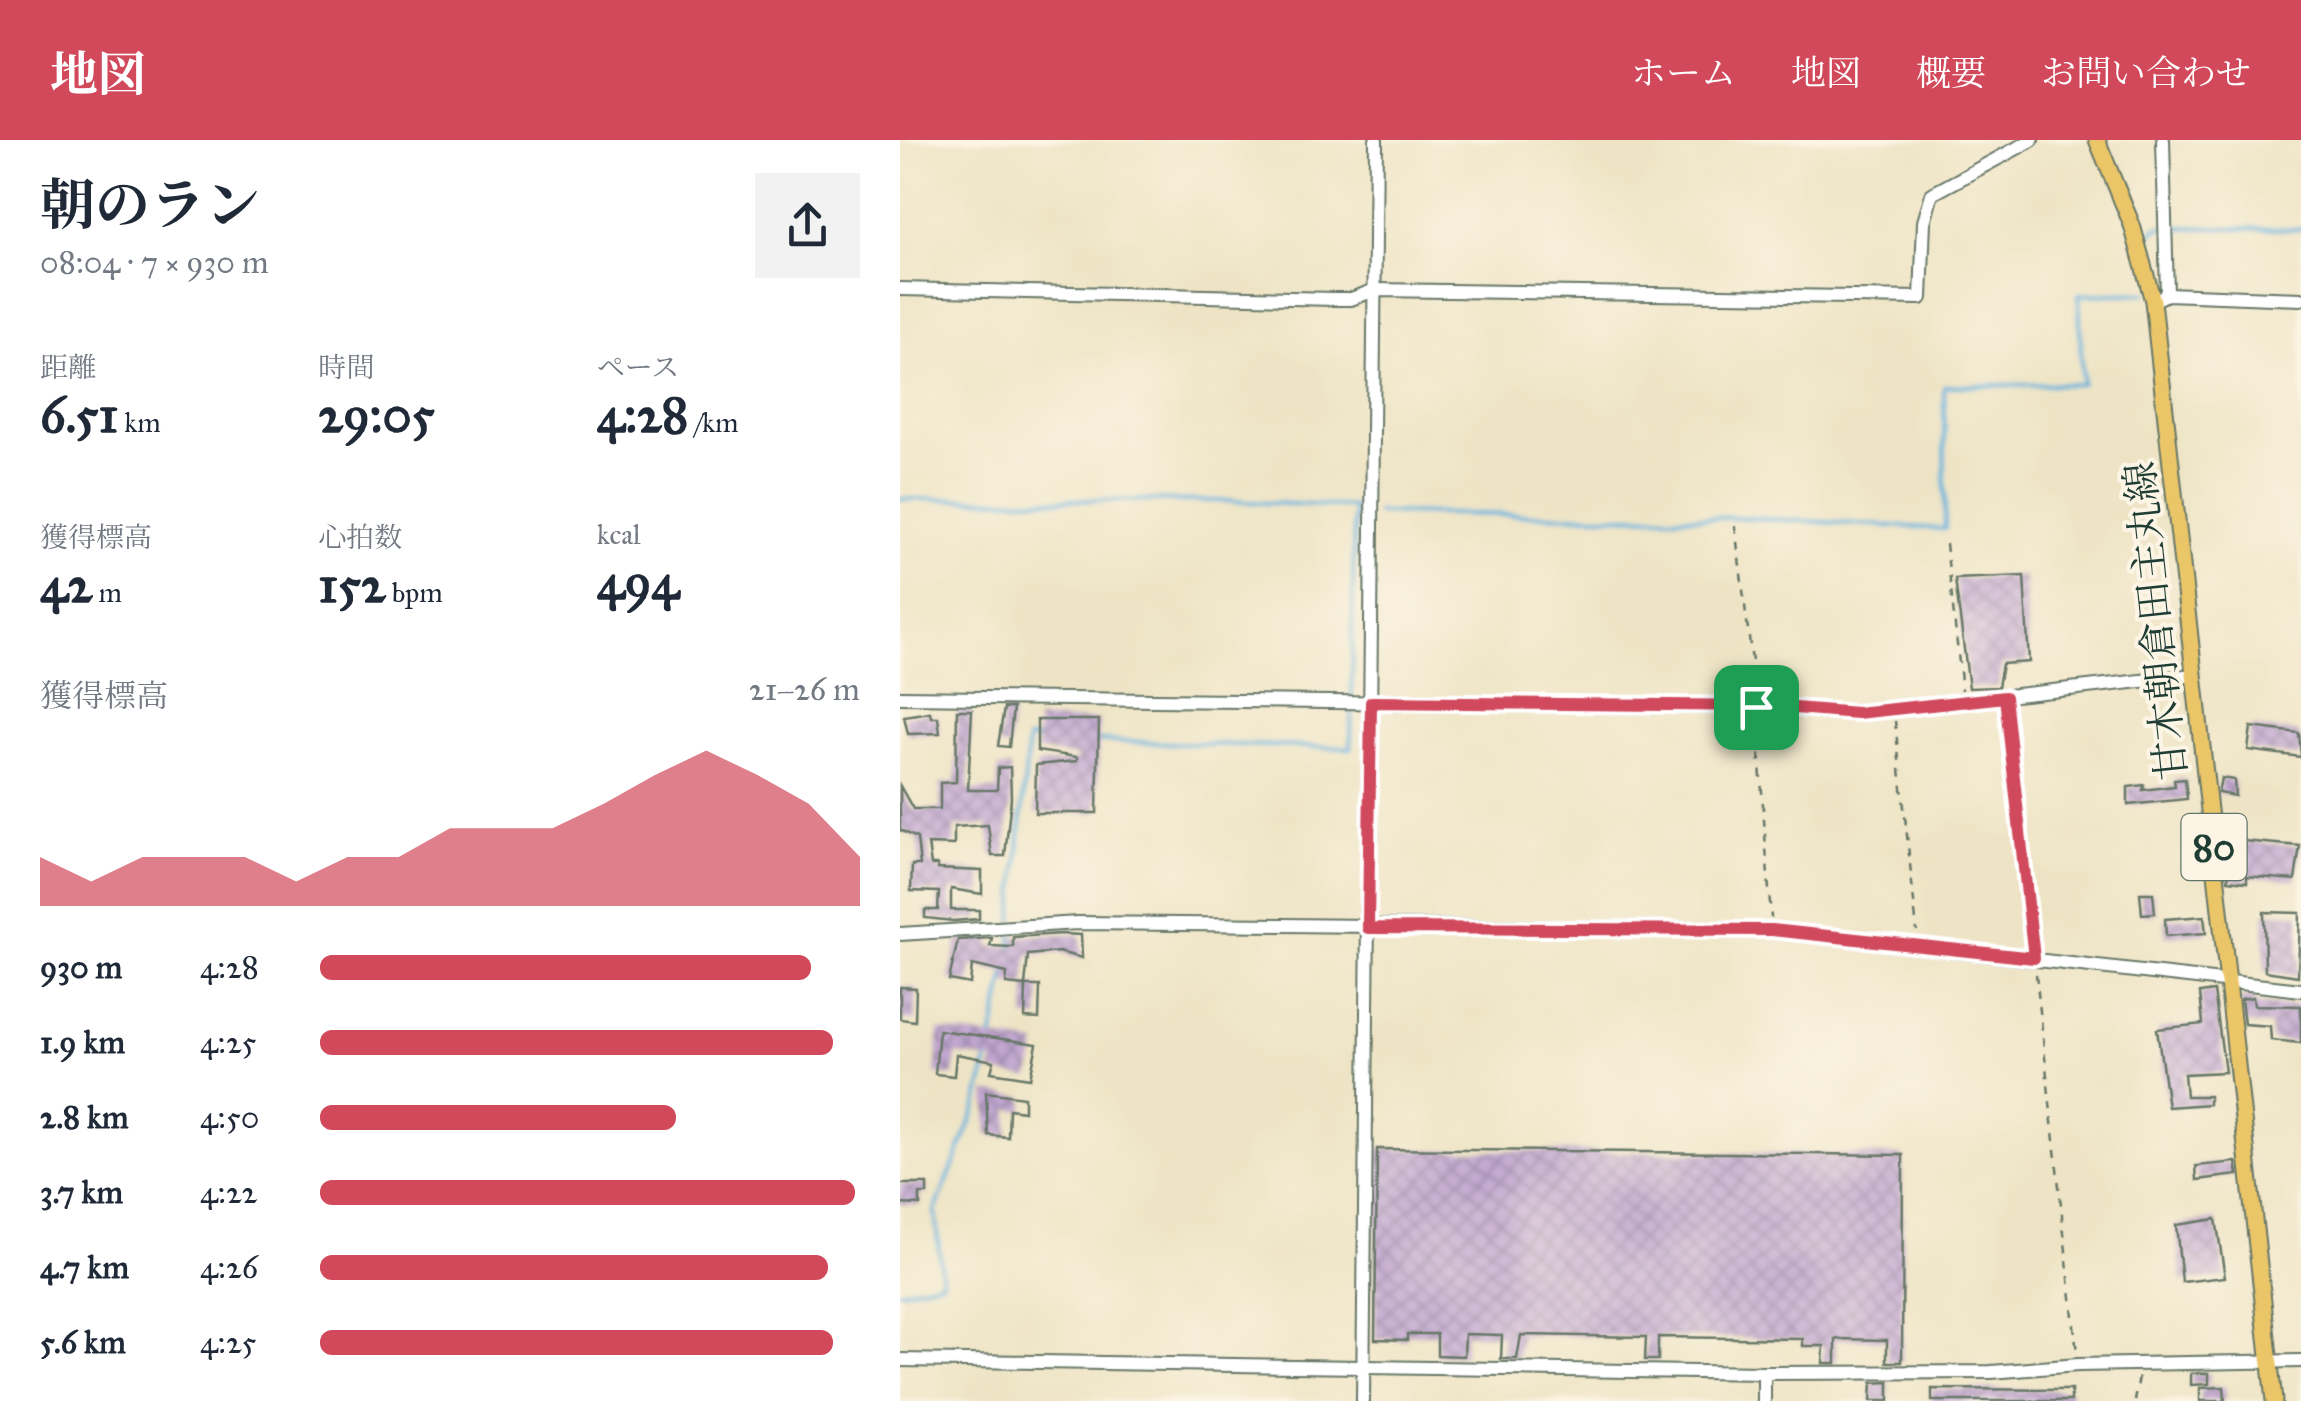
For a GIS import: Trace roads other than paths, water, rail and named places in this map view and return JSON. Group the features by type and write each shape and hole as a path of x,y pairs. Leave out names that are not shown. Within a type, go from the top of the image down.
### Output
{"main road":[{"name":"甘木朝倉田主丸線","path":"2097,140 2155,294 2274,1401"}],"street":[{"path":"1362,1401 1376,140"},
{"path":"900,289 1336,299 1351,299 1375,290 1921,298 1924,222 1932,194 2032,140"},
{"path":"2163,140 2166,227 2155,294 2301,299"},
{"path":"900,697 1756,707 1857,713 2194,675"},
{"path":"900,934 1078,923 1772,930 2301,990"},
{"path":"900,1360 1136,1366 1363,1364 1764,1374 1991,1372 2078,1365 2301,1362"},
{"path":"1764,1374 1764,1401"}],"waterway":[{"path":"2155,289 2147,238 2158,227 2301,229"},
{"path":"1377,513 1751,518 1945,529 1944,386 2082,384 2079,295 2146,293"},
{"path":"900,499 1227,501 1354,507 1351,748 1094,741"},
{"path":"1013,922 1028,739 1040,739"},
{"path":"1010,952 1013,931"},
{"path":"992,1040 1006,971"},
{"path":"900,1291 942,1281 935,1211 976,1109 988,1059"}]}
